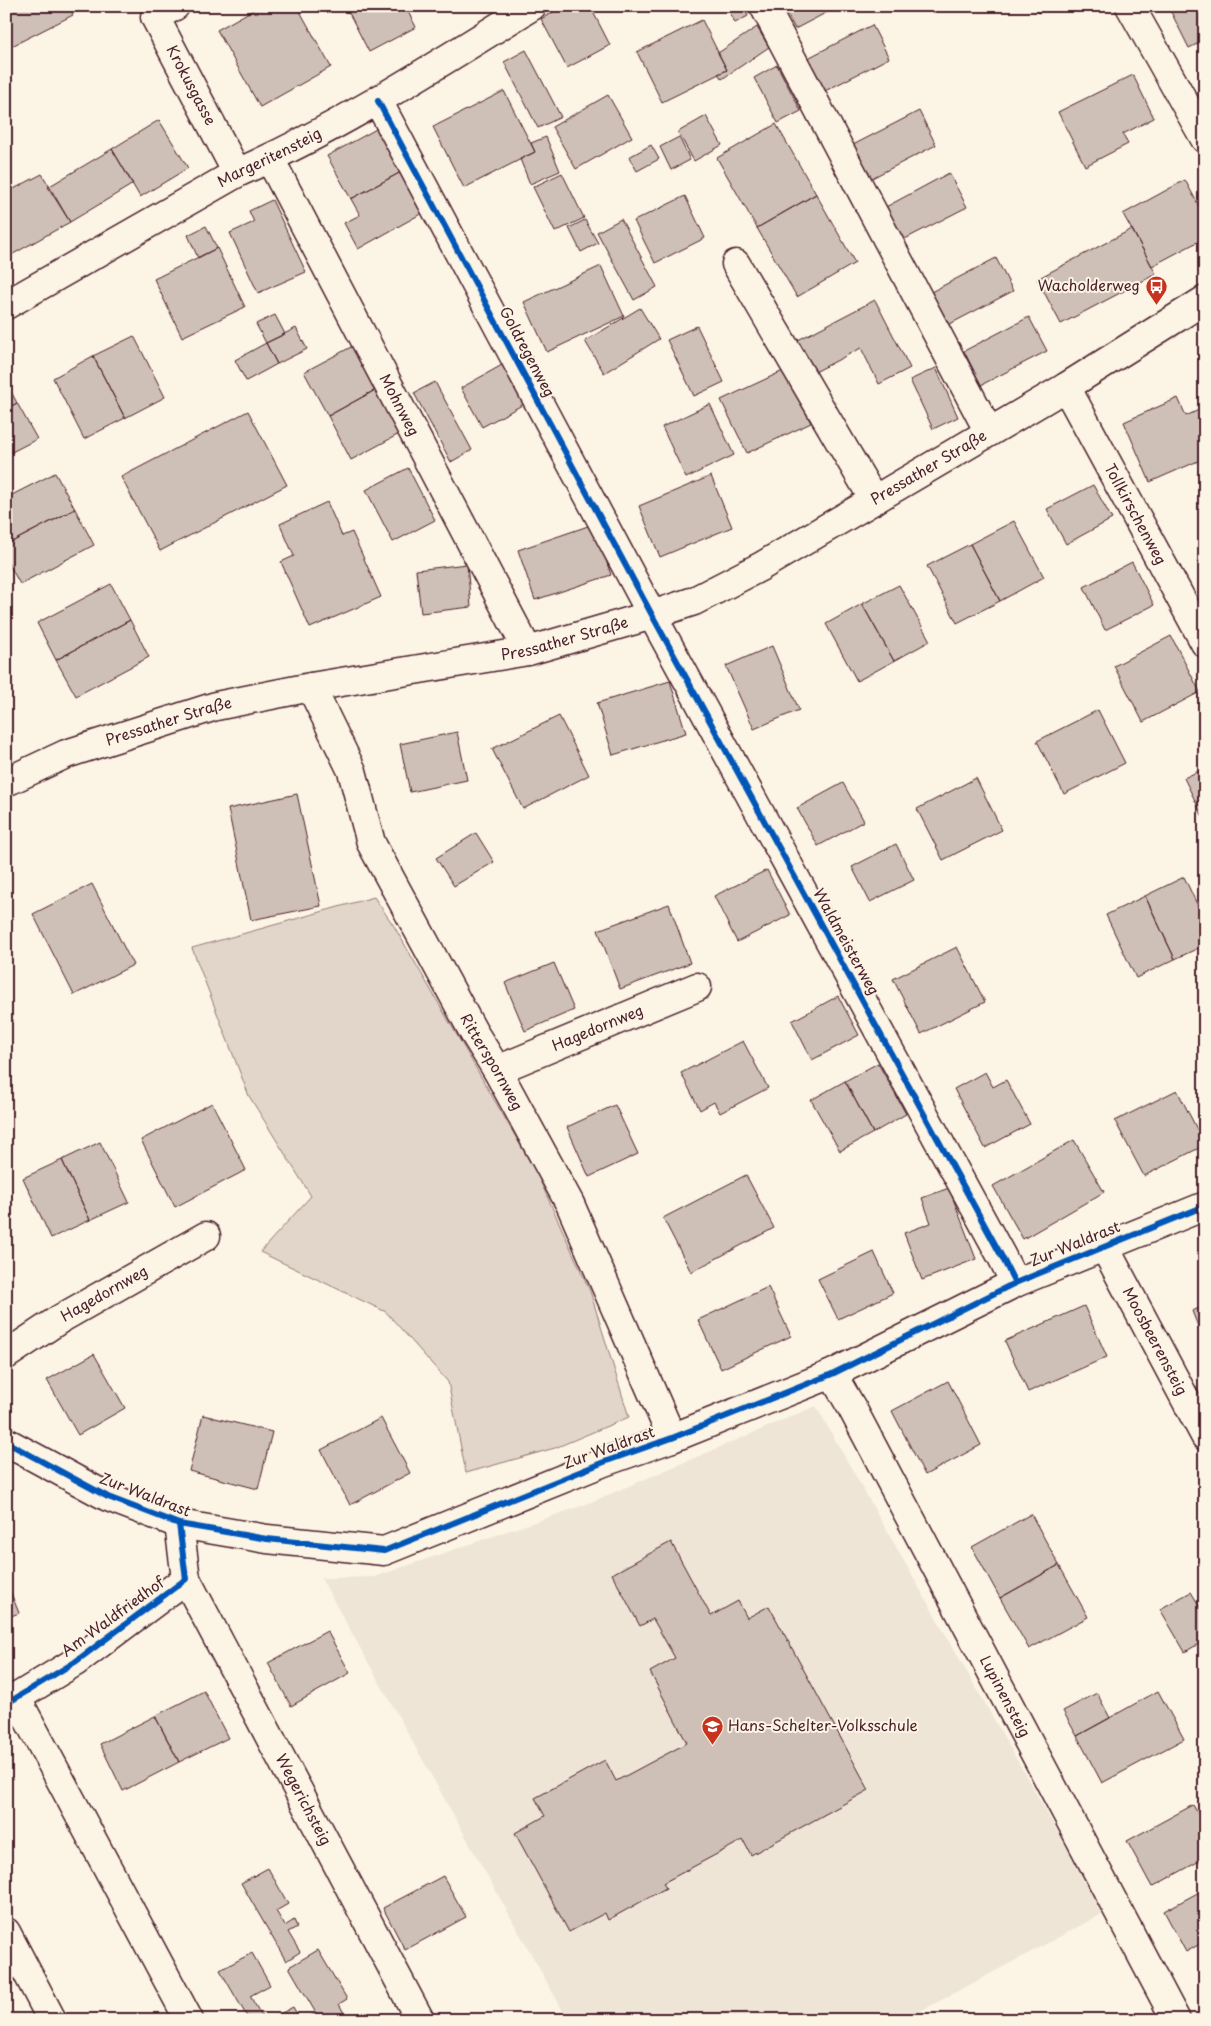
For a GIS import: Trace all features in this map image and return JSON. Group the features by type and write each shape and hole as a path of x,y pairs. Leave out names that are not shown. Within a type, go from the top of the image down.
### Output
{"street":[{"name":"Krokusgasse","path":"174,6 155,17 236,173"},
{"name":"Margeritensteig","path":"6,305 236,173 270,159 378,100 532,6"},
{"path":"764,6 989,432"},
{"path":"1130,6 1205,139"},
{"name":"Goldregenweg","path":"378,100 652,615"},
{"name":"Mohnweg","path":"270,159 528,650"},
{"path":"736,264 874,500"},
{"name":"Pressather Straße","path":"6,782 66,754 216,706 311,687 528,650 652,615 694,601 760,567 1066,387 1205,300"},
{"name":"Tollkirschenweg","path":"1066,387 1205,643"},
{"name":"Waldmeisterweg","path":"652,615 1002,1257 1014,1283"},
{"name":"Ritterspornweg","path":"311,687 352,771 370,843 570,1204 672,1438"},
{"name":"Hagedornweg","path":"496,1070 698,987"},
{"name":"Zur Waldrast","path":"6,1442 108,1497 178,1524 267,1539 384,1551 604,1462 672,1438 832,1374 1014,1283 1205,1206"},
{"name":"Hagedornweg","path":"6,1355 60,1319 206,1236"},
{"name":"Moosbeerensteig","path":"1104,1246 1205,1436"},
{"name":"Lupinensteig","path":"832,1374 852,1408 1176,2020"},
{"name":"Am Waldfriedhof","path":"178,1524 186,1579 75,1662 11,1701 189,2020"},
{"name":"Wegerichsteig","path":"186,1579 420,2020"},
{"path":"6,1932 52,2020"}],"shaded area":[{"path":"374,897 394,926 537,1174 590,1291 629,1417 555,1448 466,1473 448,1382 386,1312 260,1252 311,1196 249,1096 192,948"},
{"name":"Hans-Schelter-Volksschule","path":"816,1406 1104,1913 904,2020 568,2020 321,1578 374,1577 584,1505"}],"building":[{"path":"6,6 69,6 73,15 6,49"},
{"path":"260,6 297,6 331,67 260,107 217,30"},
{"path":"352,6 405,6 416,27 369,52 347,9"},
{"path":"564,6 590,6 610,45 567,68 541,19"},
{"path":"727,6 743,6 748,16 735,23"},
{"path":"783,6 839,6 795,29"},
{"path":"1034,6 1049,6 1038,13"},
{"path":"1168,6 1205,6 1205,40 1189,48"},
{"path":"702,20 727,70 662,102 637,52"},
{"path":"872,25 889,58 823,92 806,59"},
{"path":"757,27 769,47 722,79 718,74 727,70 718,53"},
{"path":"526,50 561,117 538,128 504,62"},
{"path":"777,65 801,111 778,123 754,78"},
{"path":"1133,75 1154,118 1123,134 1128,144 1085,166 1058,112"},
{"path":"504,91 535,152 464,188 433,127"},
{"path":"608,95 632,137 576,169 552,127"},
{"path":"919,111 936,145 870,179 853,145"},
{"path":"706,116 722,145 694,161 678,132"},
{"path":"159,120 188,168 140,197 112,149"},
{"path":"776,124 816,194 757,228 717,158"},
{"path":"380,127 403,171 351,199 327,156"},
{"path":"546,137 560,171 530,184 520,159 535,152 531,143"},
{"path":"679,137 690,160 671,170 660,147"},
{"path":"651,145 659,159 637,171 629,157"},
{"path":"112,149 133,184 70,222 48,187"},
{"path":"403,171 426,211 358,249 344,223 360,215 351,199"},
{"path":"562,173 584,218 555,232 533,187"},
{"path":"949,173 967,207 901,241 884,208"},
{"path":"42,174 70,222 6,258 6,193"},
{"path":"1185,180 1205,217 1205,238 1152,266 1123,214"},
{"path":"816,194 855,263 797,297 757,228"},
{"path":"685,196 705,238 655,263 634,221"},
{"path":"272,200 306,272 258,293 230,233 254,222 249,211"},
{"path":"621,219 657,287 634,300 597,232"},
{"path":"585,220 598,243 581,252 569,228"},
{"path":"206,226 217,248 198,258 188,235"},
{"path":"1132,229 1156,274 1061,324 1037,279"},
{"path":"217,248 245,307 182,337 154,279"},
{"path":"996,258 1013,291 948,325 931,292"},
{"path":"601,266 624,316 547,352 524,302"},
{"path":"875,300 910,368 879,384 861,348 815,372 798,340"},
{"path":"640,308 659,339 604,373 585,341"},
{"path":"275,315 285,334 266,343 256,324"},
{"path":"1029,317 1047,351 981,385 964,351"},
{"path":"697,326 724,382 694,396 667,340"},
{"path":"296,328 307,349 277,364 266,343"},
{"path":"134,336 165,397 125,418 93,356"},
{"path":"266,343 277,364 246,381 235,360"},
{"path":"353,346 377,389 328,416 304,372"},
{"path":"93,356 125,418 84,439 53,378"},
{"path":"502,365 524,404 482,427 461,388"},
{"path":"936,368 958,417 933,429 910,380"},
{"path":"785,370 811,423 747,453 721,400"},
{"path":"6,382 17,403 6,409"},
{"path":"435,382 472,450 451,462 414,393"},
{"path":"377,389 401,433 351,460 328,416"},
{"path":"1178,398 1186,416 1203,408 1205,413 1205,458 1150,482 1124,422"},
{"path":"17,403 37,439 6,455 6,409"},
{"path":"710,404 734,455 686,478 662,427"},
{"path":"248,411 287,485 160,551 121,477"},
{"path":"408,468 435,520 393,542 366,490"},
{"path":"55,473 75,509 6,545 6,498"},
{"path":"711,476 732,527 660,557 639,506"},
{"path":"1093,485 1112,519 1066,544 1047,509"},
{"path":"327,502 342,536 352,532 381,597 310,628 281,562 294,556 280,524"},
{"path":"75,509 94,545 20,584 6,559 6,545"},
{"path":"1014,521 1044,577 1000,601 970,544"},
{"path":"594,524 611,575 535,600 518,550"},
{"path":"970,544 1000,601 957,623 927,566"},
{"path":"1205,559 1205,575 1198,562"},
{"path":"1132,562 1154,605 1105,630 1084,587"},
{"path":"467,564 471,607 421,613 416,570"},
{"path":"111,584 130,620 56,660 37,623"},
{"path":"899,585 930,641 894,661 862,604"},
{"path":"862,604 894,661 857,681 826,624"},
{"path":"130,620 149,657 76,696 56,660"},
{"path":"1171,636 1200,692 1143,722 1114,666"},
{"path":"772,646 799,710 754,729 726,666"},
{"path":"670,681 686,733 613,755 597,703"},
{"path":"1098,710 1125,763 1064,794 1037,741"},
{"path":"559,716 589,775 523,809 492,749"},
{"path":"457,732 467,780 410,792 400,744"},
{"path":"1205,768 1205,819 1204,819 1184,778"},
{"path":"976,778 1002,830 943,860 917,809"},
{"path":"843,783 864,821 818,846 797,808"},
{"path":"297,794 321,906 251,920 228,809"},
{"path":"476,833 494,862 454,886 436,858"},
{"path":"896,844 914,880 870,902 852,867"},
{"path":"767,870 790,915 737,942 714,896"},
{"path":"1184,877 1205,921 1205,945 1175,959 1145,896"},
{"path":"92,884 133,965 74,995 33,914"},
{"path":"1145,896 1175,959 1136,978 1106,915"},
{"path":"669,904 690,963 620,989 598,930"},
{"path":"957,947 985,1002 921,1034 893,979"},
{"path":"554,963 574,1010 525,1031 505,983"},
{"path":"838,996 859,1035 812,1060 792,1021"},
{"path":"743,1041 768,1088 720,1113 714,1102 700,1110 681,1073"},
{"path":"878,1063 906,1114 873,1133 845,1081"},
{"path":"985,1072 993,1087 1006,1080 1030,1124 985,1148 954,1089"},
{"path":"845,1081 873,1133 840,1151 811,1100"},
{"path":"1177,1090 1205,1145 1144,1176 1115,1121"},
{"path":"212,1103 246,1170 175,1207 141,1140"},
{"path":"615,1105 638,1154 589,1177 567,1127"},
{"path":"1074,1140 1104,1192 1023,1239 993,1186"},
{"path":"100,1142 129,1202 90,1220 62,1160"},
{"path":"62,1160 90,1220 51,1238 23,1178"},
{"path":"746,1175 774,1228 691,1272 663,1218"},
{"path":"949,1188 976,1259 922,1280 904,1233 931,1223 922,1198"},
{"path":"874,1252 893,1293 838,1319 818,1279"},
{"path":"768,1287 791,1336 721,1369 698,1320"},
{"path":"1084,1306 1107,1357 1028,1392 1005,1341"},
{"path":"1205,1306 1205,1344 1192,1311"},
{"path":"94,1354 125,1408 78,1435 47,1380"},
{"path":"948,1381 981,1445 925,1475 892,1411"},
{"path":"203,1415 272,1432 258,1489 189,1471"},
{"path":"381,1418 410,1473 350,1505 321,1450"},
{"path":"1031,1514 1059,1565 1000,1598 972,1547"},
{"path":"671,1542 711,1616 738,1601 747,1618 769,1606 869,1790 751,1855 743,1840 663,1883 666,1888 608,1920 605,1913 569,1932 515,1833 545,1816 535,1798 605,1760 616,1781 687,1743 650,1672 675,1658 653,1619 640,1626 612,1574"},
{"path":"1059,1565 1088,1617 1029,1649 1000,1598"},
{"path":"6,1581 19,1613 6,1618"},
{"path":"1191,1592 1205,1615 1205,1640 1185,1652 1160,1609"},
{"path":"327,1631 350,1673 291,1706 268,1663"},
{"path":"204,1691 228,1738 179,1762 155,1716"},
{"path":"1158,1691 1184,1739 1102,1783 1077,1736"},
{"path":"1097,1693 1110,1718 1077,1736 1063,1711"},
{"path":"155,1716 179,1762 123,1791 100,1744"},
{"path":"1193,1805 1205,1826 1205,1858 1152,1887 1127,1841"},
{"path":"268,1868 288,1904 276,1911 285,1926 294,1920 297,1927 288,1932 300,1952 286,1961 241,1883"},
{"path":"443,1876 466,1917 405,1950 383,1908"},
{"path":"1205,1889 1205,1941 1186,1952 1164,1911"},
{"path":"318,1950 347,1999 339,2004 348,2020 320,2020 289,1967"},
{"path":"252,1953 270,1985 250,1996 264,2020 249,2020 220,1970"},
{"path":"293,2007 300,2020 269,2020"},
{"path":"314,2014 317,2020 302,2020"}],"cycle path":[{"path":"378,101 652,615 1015,1283"},
{"path":"6,1442 108,1497 179,1524 267,1539 384,1551 604,1462 672,1438 832,1374 1015,1283 1205,1206"},
{"path":"6,1704 75,1662 186,1579 179,1524"}],"place":[{"name":"Wacholderweg","path":"1156,305"},
{"name":"Hans-Schelter-Volksschule","path":"712,1745"}]}
